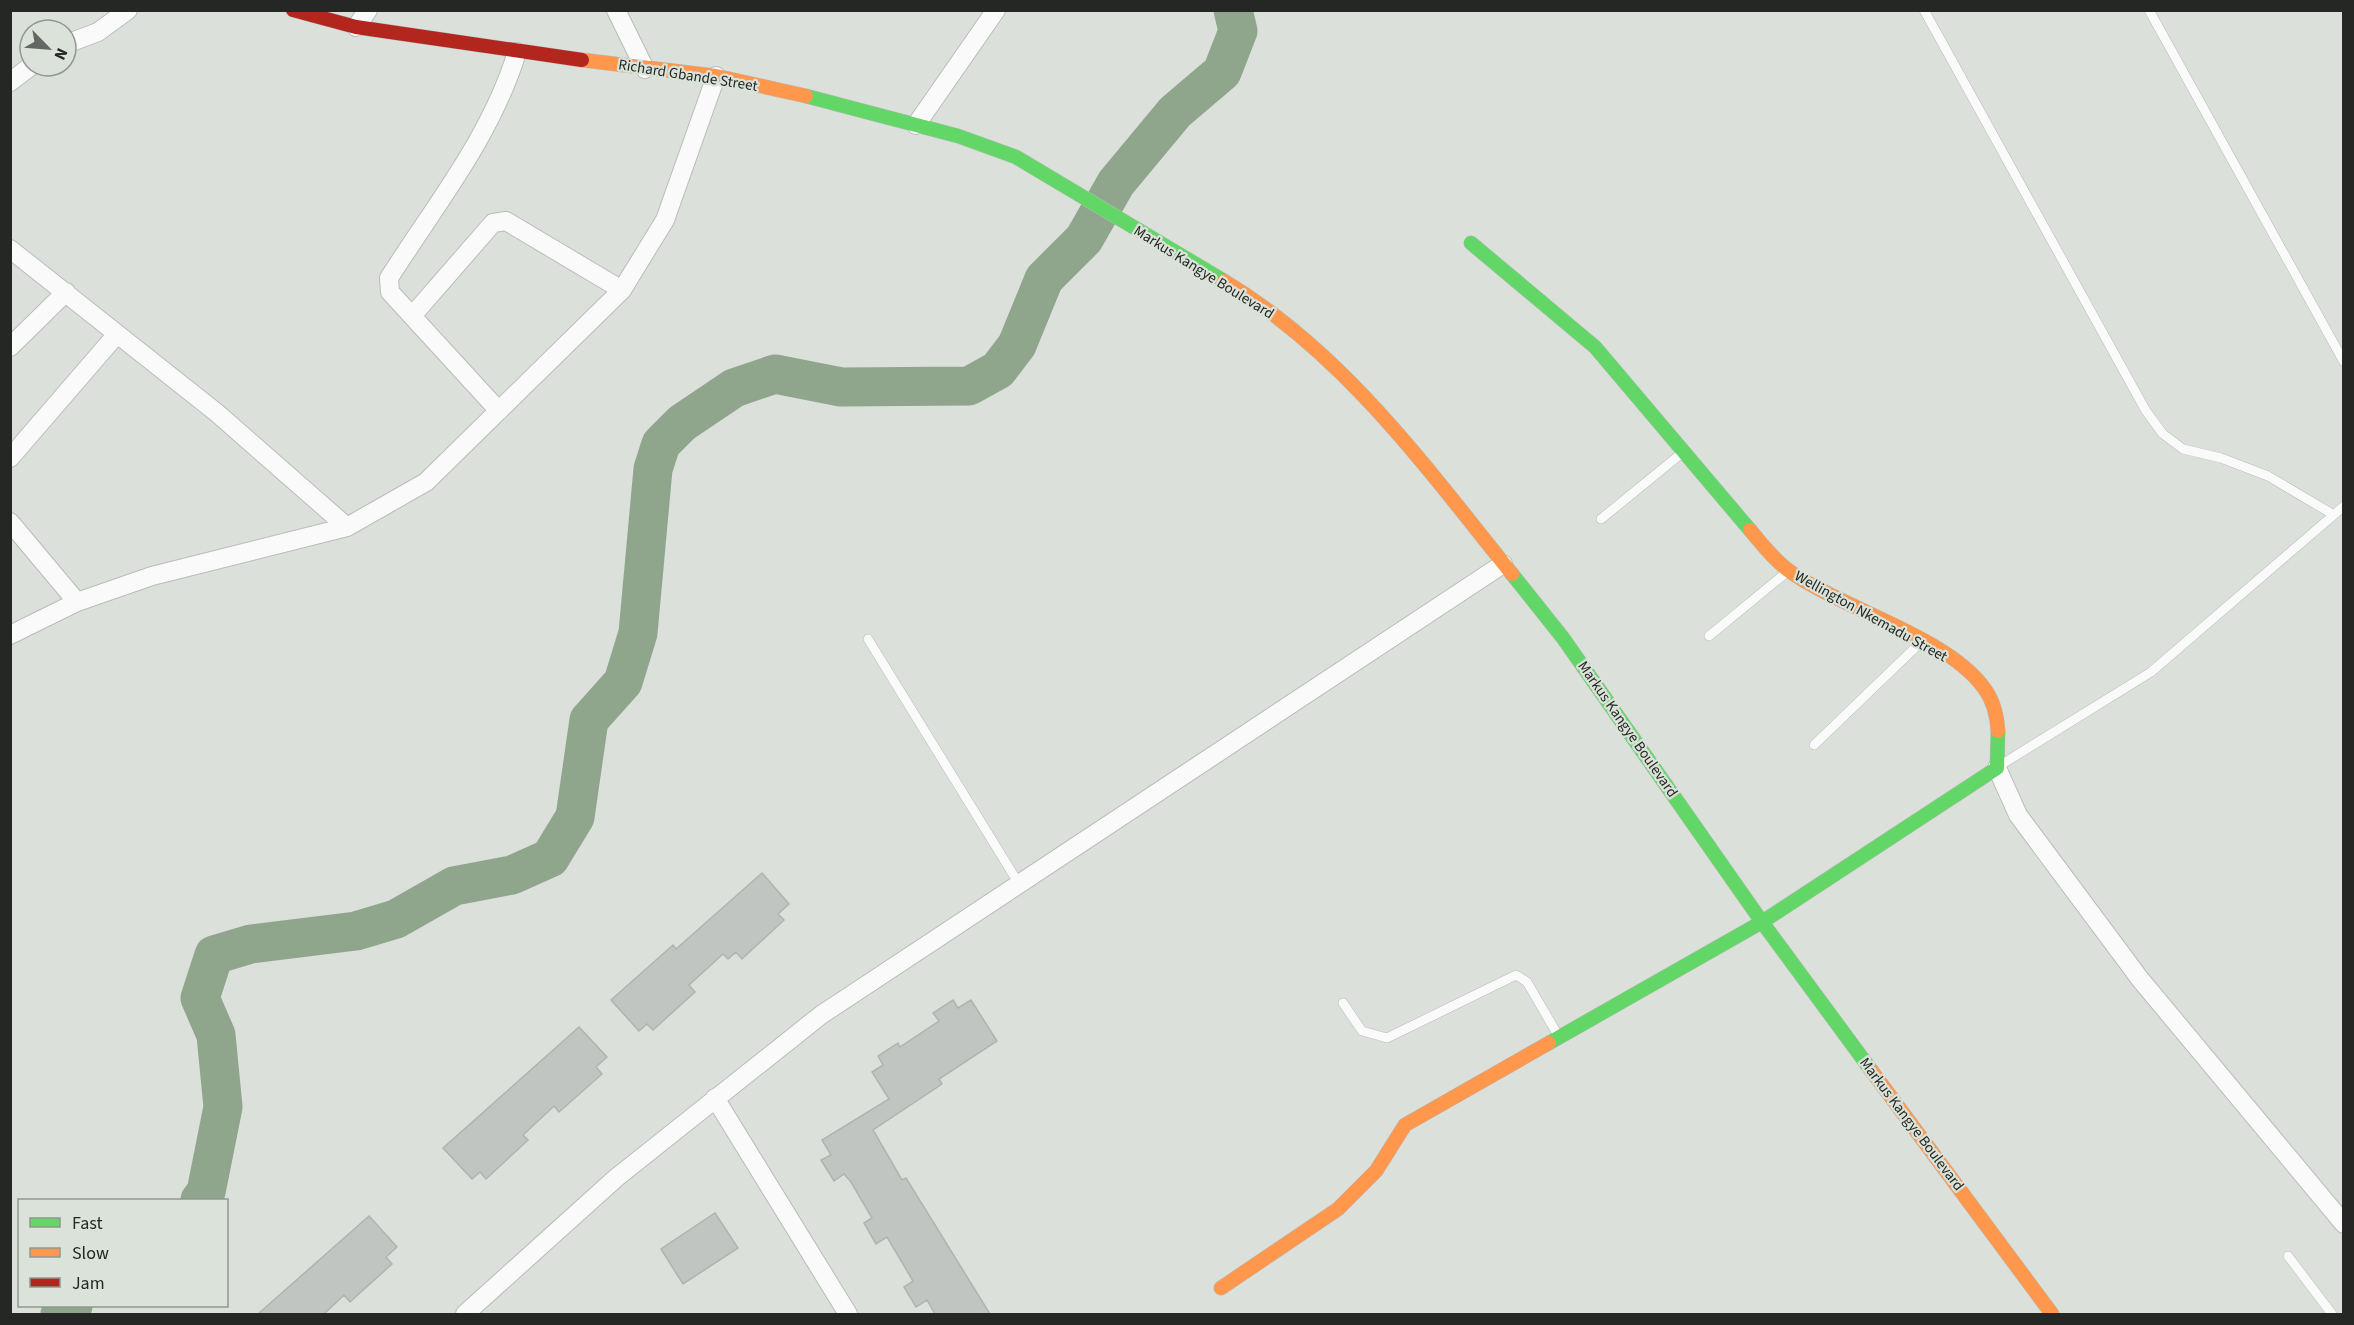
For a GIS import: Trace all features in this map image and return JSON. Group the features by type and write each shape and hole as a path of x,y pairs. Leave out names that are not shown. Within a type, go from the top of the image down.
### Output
{"street":[{"path":"78,40 98,32 128,10"},
{"name":"Richard Gbande Street","path":"293,10 356,27 517,52 716,76 833,102 958,136 1016,157 1069,190"},
{"path":"356,27 368,10"},
{"path":"616,10 626,26 645,69"},
{"path":"916,125 996,10"},
{"path":"499,411 390,292 389,278 459,174 492,119 508,82 517,52"},
{"path":"10,635 77,602 152,576 347,527 426,482 622,290 665,220 716,76"},
{"name":"Markus Kangye Boulevard","path":"1069,190 1255,300 1310,342 1347,377 1563,638 1762,922 2052,1314"},
{"path":"412,316 493,223 500,220 506,221 622,290"},
{"name":"Wellington Nkemadu Street","path":"1471,243 1595,347 1683,452 1789,571 1921,642 1963,668 1987,690 1995,709 1997,768"},
{"path":"10,249 217,413 347,527"},
{"path":"10,347 66,292"},
{"path":"10,458 117,334"},
{"path":"10,522 77,602"},
{"path":"465,1314 616,1178 821,1015 1503,564"},
{"path":"1221,1288 1338,1209 1376,1172 1406,1125 1762,922 1997,768 2018,815 2140,979 2343,1224"},
{"path":"715,1098 848,1314"}],"lane":[{"path":"1924,10 2146,411 2163,434 2183,449 2221,459 2268,476 2334,515"},
{"path":"2149,10 2343,363"},
{"path":"1601,519 1683,452"},
{"path":"1997,768 2151,672 2343,506"},
{"path":"1709,636 1789,571"},
{"path":"868,639 1020,884"},
{"path":"1814,745 1921,642"},
{"path":"1342,1003 1362,1031 1388,1038 1516,975 1527,982 1560,1039"},
{"path":"2288,1256 2332,1314"}],"building":[{"path":"762,873 789,904 778,914 784,920 742,959 736,952 728,959 723,954 689,985 695,992 653,1030 647,1024 639,1031 611,1000 673,945 676,949"},
{"path":"953,1000 958,1008 971,1000 997,1041 939,1079 942,1084 873,1130 902,1180 906,1178 990,1314 935,1314 927,1300 916,1307 904,1287 913,1281 887,1237 876,1244 864,1223 872,1218 851,1182 844,1174 834,1181 821,1160 831,1155 822,1140 889,1099 872,1072 883,1065 878,1056 898,1043 900,1047 939,1021 933,1013"},
{"path":"579,1027 607,1057 596,1067 602,1074 559,1112 554,1106 523,1135 528,1140 486,1179 480,1172 472,1179 443,1148"},
{"path":"715,1213 738,1248 683,1284 661,1249"},
{"path":"369,1216 397,1247 386,1257 392,1264 350,1302 344,1295 324,1314 258,1314"}],"waterway":[{"path":"201,1199 206,1192 223,1107 216,1035 200,998 214,955 251,944 356,931 396,919 454,886 512,875 550,858 575,817 589,720 623,682 638,633 653,469 661,444 682,423 734,388 775,374 841,387 969,386 998,370 1017,345 1044,279 1084,239 1116,183 1175,112 1222,72 1238,31 1233,10"},
{"path":"60,1314 71,1307"}],"traffic: fast":[{"path":"806,96 958,136 1016,157 1224,281"},
{"path":"1471,243 1595,347 1750,530"},
{"path":"1512,574 1563,638 1762,922 1871,1070"},
{"path":"1549,1043 1762,922 1997,768 1998,731"}],"traffic: slow":[{"path":"582,60 716,76 806,96"},
{"path":"1224,281 1267,310 1345,377 1414,453 1512,574"},
{"path":"1750,530 1788,570 1836,598 1920,638 1967,670 1984,688 1993,703 1998,731"},
{"path":"1221,1288 1338,1209 1376,1171 1405,1125 1549,1043"},
{"path":"1871,1070 2052,1314"}],"traffic: jam":[{"path":"293,10 356,27 582,60"}]}
